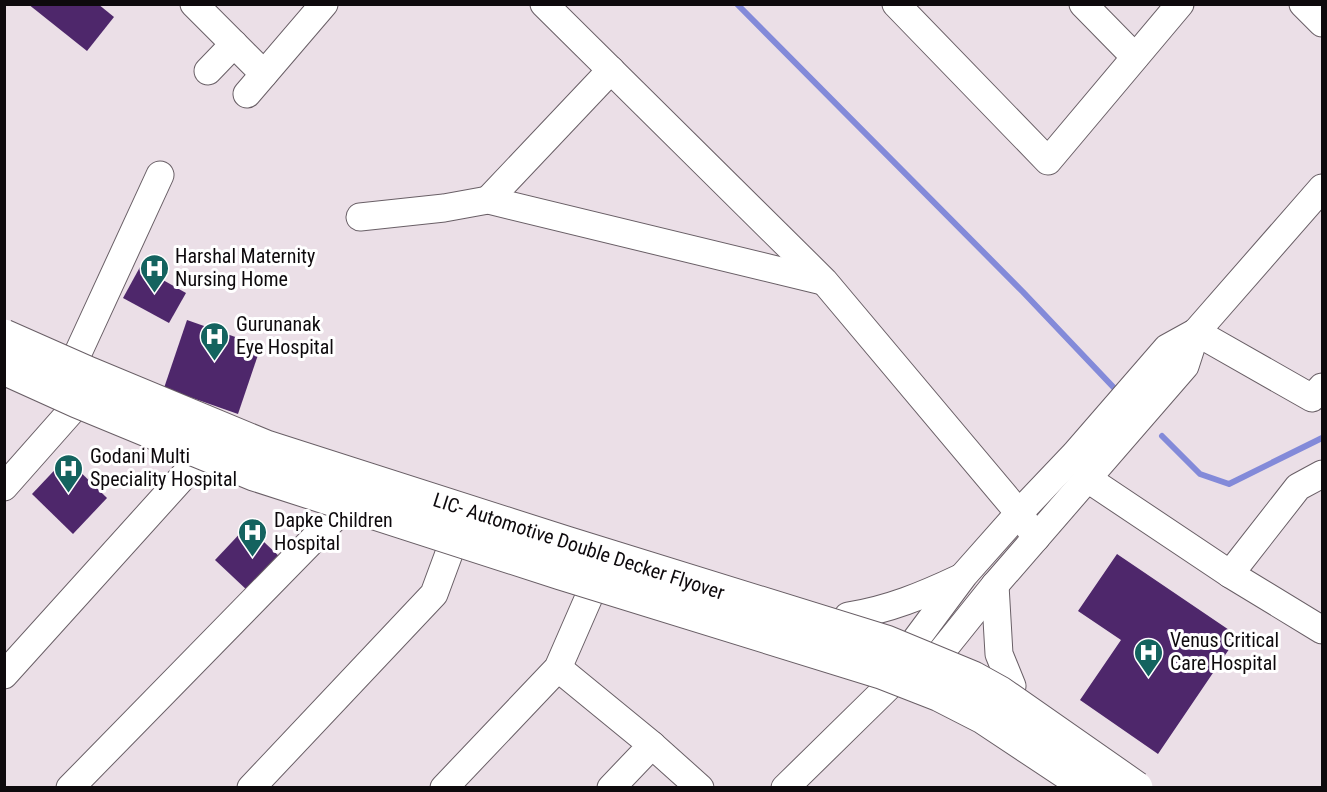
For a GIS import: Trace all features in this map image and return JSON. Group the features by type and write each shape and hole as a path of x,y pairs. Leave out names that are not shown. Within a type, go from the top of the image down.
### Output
{"main road":[{"name":"LIC- Automotive Double Decker Flyover","path":"4,336 266,447 886,642 973,678 1000,693 1136,788"},
{"name":"LIC- Automotive Double Decker Flyover","path":"4,368 77,401 254,474 561,573 880,672 940,695 983,717 1090,788"}],"street":[{"path":"194,4 234,44 256,84 324,4"},
{"path":"544,4 824,281 1019,513 1036,538"},
{"path":"896,4 1048,161 1180,4"},
{"path":"1083,4 1136,57"},
{"path":"1303,4 1323,23"},
{"path":"208,71 234,44"},
{"path":"488,200 611,70"},
{"path":"78,353 160,175"},
{"path":"785,788 890,686 909,649 964,576 1167,348 1196,332 1323,188"},
{"path":"360,217 444,208 488,200 824,281"},
{"path":"1196,332 1312,398 1323,387"},
{"path":"921,699 942,651 994,585 1185,366 1196,332"},
{"path":"4,487 73,409"},
{"path":"4,675 199,459"},
{"path":"1230,574 1298,487 1323,474"},
{"path":"1088,479 1230,574 1323,630"},
{"path":"251,788 434,594 469,497"},
{"path":"70,788 342,510"},
{"path":"848,616 874,612 930,592 964,576"},
{"path":"994,585 999,654 1012,686"},
{"path":"444,788 558,668 592,590"},
{"path":"558,668 652,745 700,788"},
{"path":"611,788 652,745"}],"building":[{"path":"28,4 98,4 114,17 87,51"},
{"path":"140,267 186,293 169,323 123,298"},
{"path":"187,320 261,346 238,414 164,388"},
{"path":"66,458 107,498 73,534 32,494"},
{"path":"247,526 282,559 249,592 215,560"},
{"path":"1117,554 1238,636 1158,754 1080,700 1121,640 1078,611"}],"waterway":[{"path":"737,4 1023,292 1117,391"},
{"path":"1162,436 1200,474 1229,484 1322,438"}],"railway":[{"path":"4,348 112,397 244,450 369,494 831,633 932,671 1041,726 1127,788"},
{"path":"4,361 108,409 240,462 365,506 827,645 928,683 1034,736 1105,788"}],"place":[{"name":"Harshal Maternity Nursing Home","path":"154,294"},
{"name":"Gurunanak Eye Hospital","path":"215,362"},
{"name":"Godani Multi Speciality Hospital","path":"69,494"},
{"name":"Dapke Children Hospital","path":"253,558"},
{"name":"Venus Critical Care Hospital","path":"1149,678"}]}
